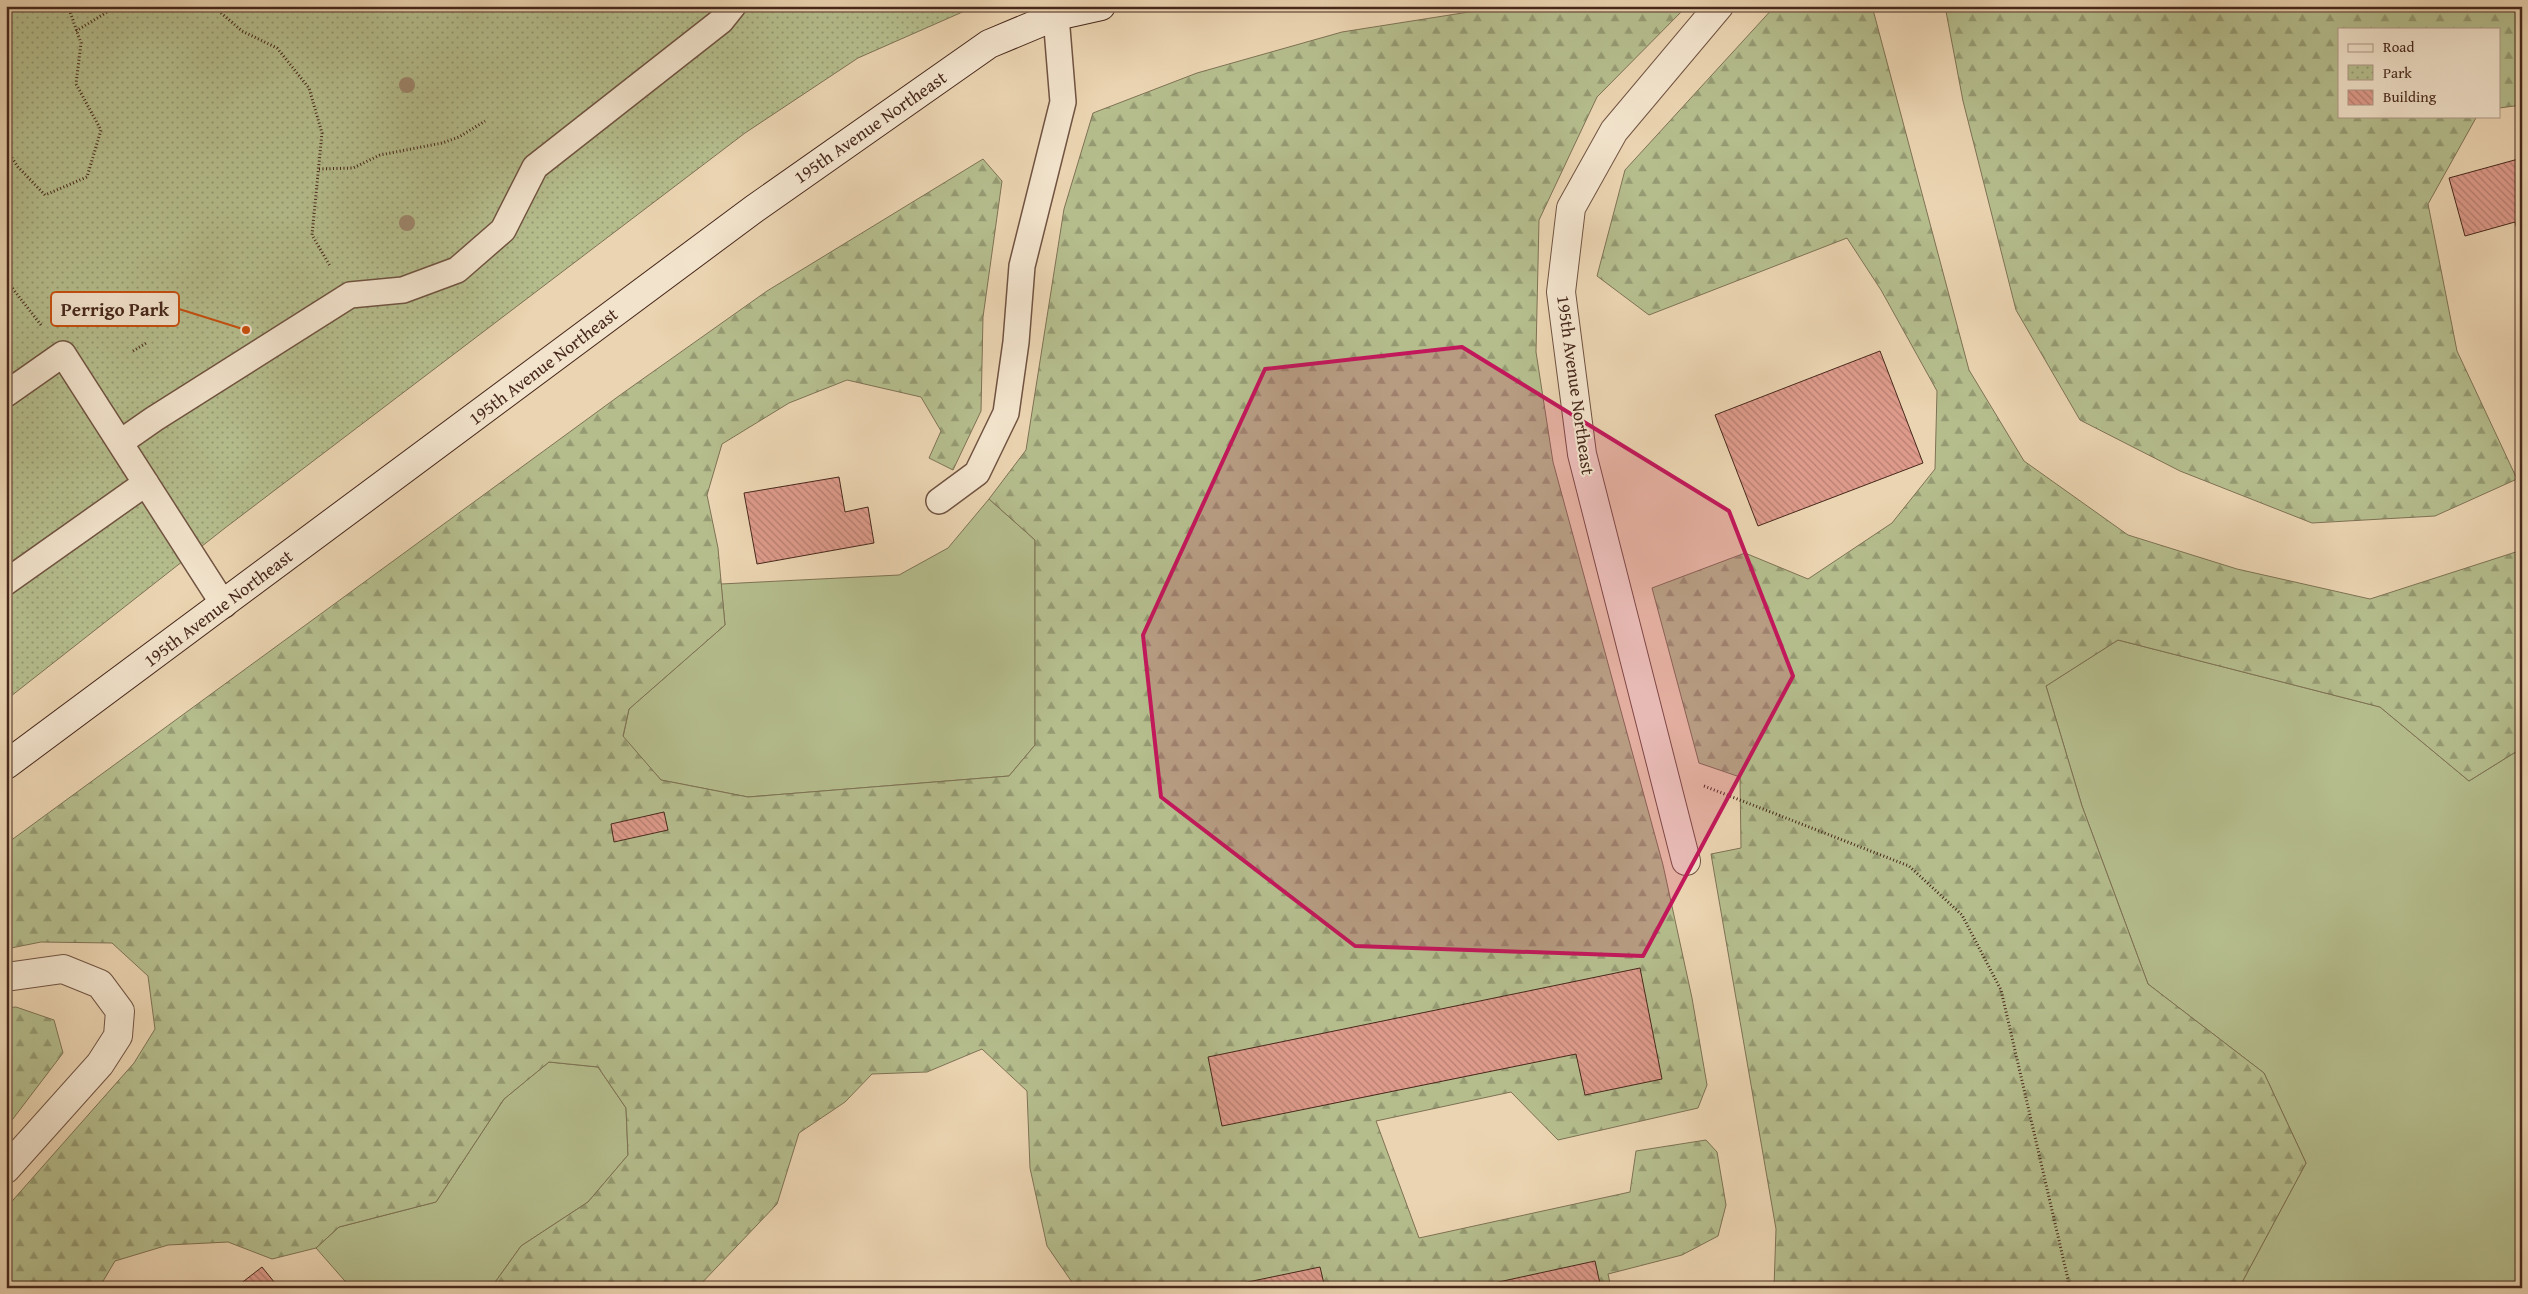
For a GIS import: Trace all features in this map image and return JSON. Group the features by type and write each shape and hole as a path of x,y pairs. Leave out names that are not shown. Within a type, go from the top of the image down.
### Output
{"street":[{"name":"195th Avenue Northeast","path":"6,765 224,605 754,209 989,44 1056,16 1101,6"},
{"name":"195th Avenue Northeast","path":"1686,861 1582,454 1561,292 1571,208 1614,131 1719,6"},
{"path":"6,977 63,969 100,984 120,1011 118,1036 100,1064 6,1169"}],"lane":[{"path":"121,442 154,419 350,295 404,290 457,270 503,230 535,167 721,21 733,6"},
{"path":"939,501 977,473 1006,413 1016,342 1022,266 1063,102 1056,16"},
{"path":"6,394 63,354 224,605"},
{"path":"6,582 146,483"}],"path":[{"path":"6,149 18,168 45,195 87,177 101,130 76,84 81,43 68,6"},
{"path":"76,31 116,6"},
{"path":"145,6 148,9 172,9 179,6"},
{"path":"212,6 242,31 277,48 309,88 322,133 312,236 350,295"},
{"path":"319,169 353,168 380,155 442,143 459,137 485,121"},
{"path":"6,280 63,354"},
{"path":"133,351 148,342"},
{"path":"1664,770 1909,866 1962,915 2000,990 2070,1288"}],"highlighted area":[{"path":"1462,347 1729,511 1793,676 1643,956 1355,946 1161,797 1143,635 1265,369"}],"green space":[{"path":"6,6 976,6 858,58 745,133 225,528 6,700"},
{"path":"1507,6 1687,6 1597,97 1539,220 1536,352 1553,462 1663,865 1692,998 1707,1085 1698,1108 1558,1140 1511,1092 1376,1121 1419,1238 1630,1192 1636,1151 1706,1140 1717,1152 1726,1205 1718,1236 1682,1255 1608,1274 1611,1288 1076,1288 1047,1246 1030,1168 1027,1091 982,1049 927,1072 872,1074 845,1102 799,1133 777,1204 697,1288 491,1288 521,1246 588,1202 628,1155 626,1108 598,1067 549,1062 504,1099 436,1202 339,1227 316,1248 272,1259 228,1242 168,1245 115,1261 99,1288 6,1288 6,1208 134,1063 155,1029 148,976 112,943 41,942 6,949 6,844 623,393 767,291 983,159 1002,181 983,317 981,411 953,470 929,458 941,431 921,397 847,380 789,403 722,444 707,495 718,548 725,625 629,709 623,736 661,780 748,797 1009,776 1035,745 1035,540 989,499 1026,450 1064,209 1093,113 1197,73 1342,32"},
{"path":"1775,6 1872,6 1969,370 2024,461 2128,535 2237,569 2370,599 2522,550 2522,748 2469,781 2380,707 2118,640 2046,686 2082,806 2148,984 2264,1073 2306,1163 2239,1288 1774,1288 1776,1229 1711,854 1741,848 1740,777 1699,763 1652,588 1745,553 1808,579 1892,523 1935,469 1937,391 1881,290 1847,238 1649,315 1597,276 1625,170"},
{"path":"1945,6 2522,6 2522,105 2500,108 2500,28 2338,28 2338,118 2476,118 2428,204 2457,351 2517,479 2435,516 2312,523 2180,471 2080,420 2016,310 1963,101"},
{"path":"989,499 1035,540 1035,745 1009,776 748,797 661,780 623,737 629,709 725,625 721,584 899,575 948,548"},
{"path":"2118,640 2380,707 2469,781 2522,748 2522,1288 2239,1288 2306,1163 2264,1073 2148,984 2082,806 2046,686"},
{"path":"16,1007 54,1020 63,1053 6,1128 6,1008"},
{"path":"549,1062 598,1067 626,1108 628,1155 588,1202 521,1246 491,1288 351,1288 316,1248 339,1227 436,1202 504,1099"}],"building":[{"path":"2522,158 2522,248 2515,222 2465,236 2449,178"},
{"path":"1880,351 1923,463 1758,526 1715,415"},
{"path":"839,477 845,512 868,507 874,543 757,564 744,493"},
{"path":"664,812 668,830 614,842 611,824"},
{"path":"1640,968 1662,1079 1585,1095 1576,1054 1222,1126 1208,1057"},
{"path":"1595,1261 1601,1288 1471,1288"},
{"path":"262,1267 279,1288 235,1288"},
{"path":"1320,1267 1325,1288 1244,1288 1243,1283"}],"place":[{"name":"Perrigo Park","path":"246,330"}]}
